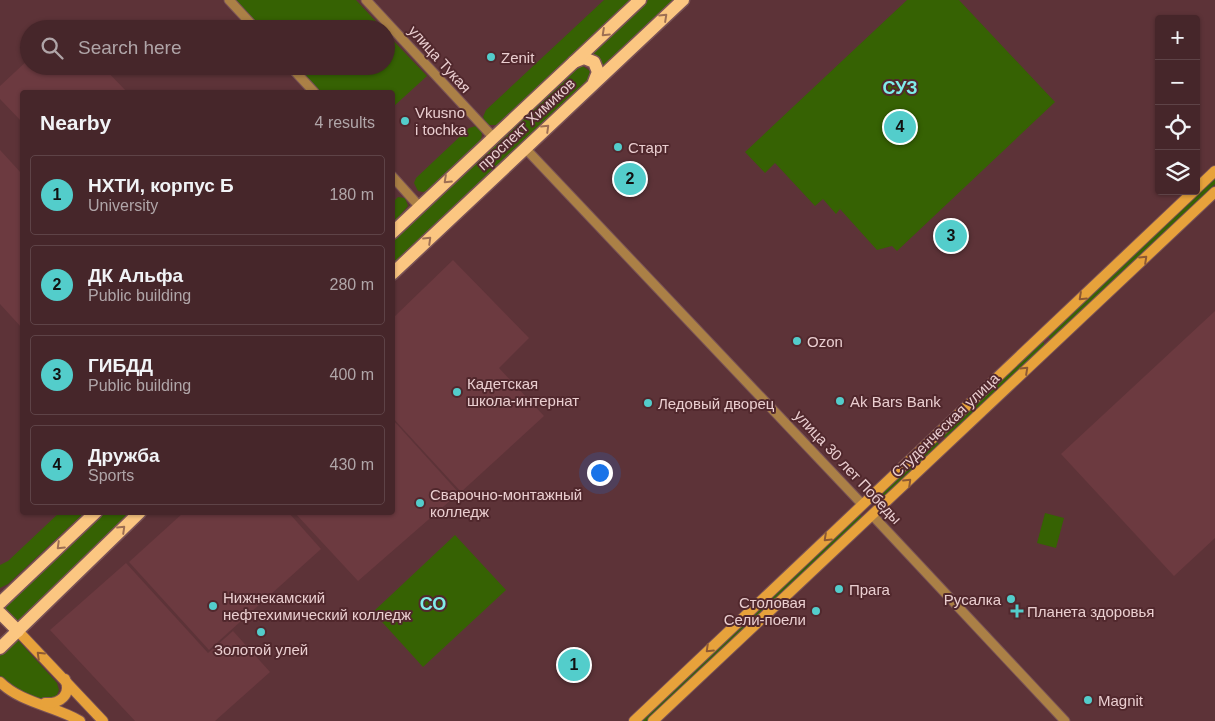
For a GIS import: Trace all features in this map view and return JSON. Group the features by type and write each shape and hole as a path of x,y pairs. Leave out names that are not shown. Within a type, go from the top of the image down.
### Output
{"main road":[{"name":"проспект Химиков","path":"395,230 640,0"},
{"name":"проспект Химиков","path":"395,271 683,0"},
{"path":"574,62 584,58 594,62 598,72 594,82"},
{"name":"Студенческая улица","path":"1200,185 1215,171"},
{"name":"Студенческая улица","path":"653,721 873,516 1047,348 1215,192"},
{"name":"Студенческая улица","path":"634,721 1190,195"},
{"path":"1038,338 1043,336 1048,339 1049,344 1047,348"},
{"path":"939,431 938,437 941,440 950,440"},
{"name":"улица 30 лет Победы","path":"862,504 873,516"},
{"path":"0,604 93,515"},
{"path":"0,648 137,515"},
{"path":"0,613 104,721"},
{"path":"39,703 56,702 64,698 67,689 64,678"},
{"path":"1,684 80,721 80,712 92,709"}],"street":[{"path":"229,0 248,20"},
{"name":"улица Тукая","path":"366,0 385,20"},
{"name":"улица Тукая","path":"395,31 493,137"},
{"path":"298,75 312,90"},
{"name":"улица 30 лет Победы","path":"525,148 862,504"},
{"path":"395,179 420,206"},
{"name":"улица 30 лет Победы","path":"873,516 1065,721"}],"shaded area":[{"path":"20,67 20,75 111,75 125,90 20,90 20,120 0,99 0,86"},
{"path":"0,150 20,172 20,326 0,304"},
{"name":"Кадетская школа-интернат","path":"453,260 529,338 499,368 544,416 461,492 395,420 395,316"},
{"path":"1215,311 1215,538 1174,576 1061,454"},
{"name":"Сварочно-монтажный колледж","path":"395,422 459,493 358,581 297,515 395,515"},
{"name":"Нижнекамский нефтехимический колледж","path":"181,515 291,515 321,549 209,650 129,562"},
{"path":"126,563 208,653 233,631 270,672 215,721 135,721 50,630"}],"green space":[{"path":"236,0 356,0 375,20 254,20"},
{"path":"604,0 631,0 497,125 487,125 483,117 486,110"},
{"path":"648,0 673,0 603,66 599,57 591,54"},
{"path":"907,0 959,0 1055,102 897,251 892,246 877,250 840,209 836,214 823,199 815,206 775,163 765,173 745,152"},
{"path":"395,42 427,76 395,105 395,90 319,90 305,75 395,75"},
{"path":"581,65 590,71 587,82 395,264 395,238 574,68"},
{"path":"476,126 482,132 481,141 430,190 418,191 414,183 416,178 469,128"},
{"path":"1215,177 1215,184 1051,339 1047,336 1196,195 1200,195 1200,191"},
{"path":"398,197 405,198 408,206 395,221 395,200"},
{"path":"1043,341 1045,346 946,439 942,434"},
{"path":"936,441 939,444 877,503 873,501"},
{"path":"1045,513 1064,518 1056,548 1037,543"},
{"path":"859,514 863,518 648,721 639,721"},
{"path":"57,515 82,515 8,584 0,588 0,565 8,561"},
{"path":"103,515 126,515 112,532 18,623 4,607"},
{"path":"455,535 506,590 423,667 373,612"},
{"path":"18,640 57,683 59,690 56,697 49,699 41,698 26,693 0,676 0,656"}],"place":[{"name":"Zenit","path":"491,57"},
{"name":"Vkusno i tochka","path":"405,121"},
{"name":"Дружба","path":"900,127"},
{"name":"Старт","path":"618,147"},
{"name":"ДК Альфа","path":"630,179"},
{"name":"ГИБДД","path":"951,236"},
{"name":"Ozon","path":"797,341"},
{"name":"Кадетская школа-интернат","path":"457,392"},
{"name":"Ak Bars Bank","path":"840,401"},
{"name":"Ледовый дворец","path":"648,403"},
{"name":"Сварочно-монтажный колледж","path":"420,503"},
{"name":"Прага","path":"839,589"},
{"name":"Русалка","path":"1011,599"},
{"name":"Нижнекамский нефтехимический колледж","path":"213,606"},
{"name":"Столовая Сели-поели","path":"816,611"},
{"name":"Планета здоровья","path":"1017,611"},
{"name":"Золотой улей","path":"261,632"},
{"name":"НХТИ, корпус Б","path":"574,665"},
{"name":"Magnit","path":"1088,700"}],"district":[{"name":"СУЗ","path":"900,88"},
{"name":"СО","path":"433,604"}]}
